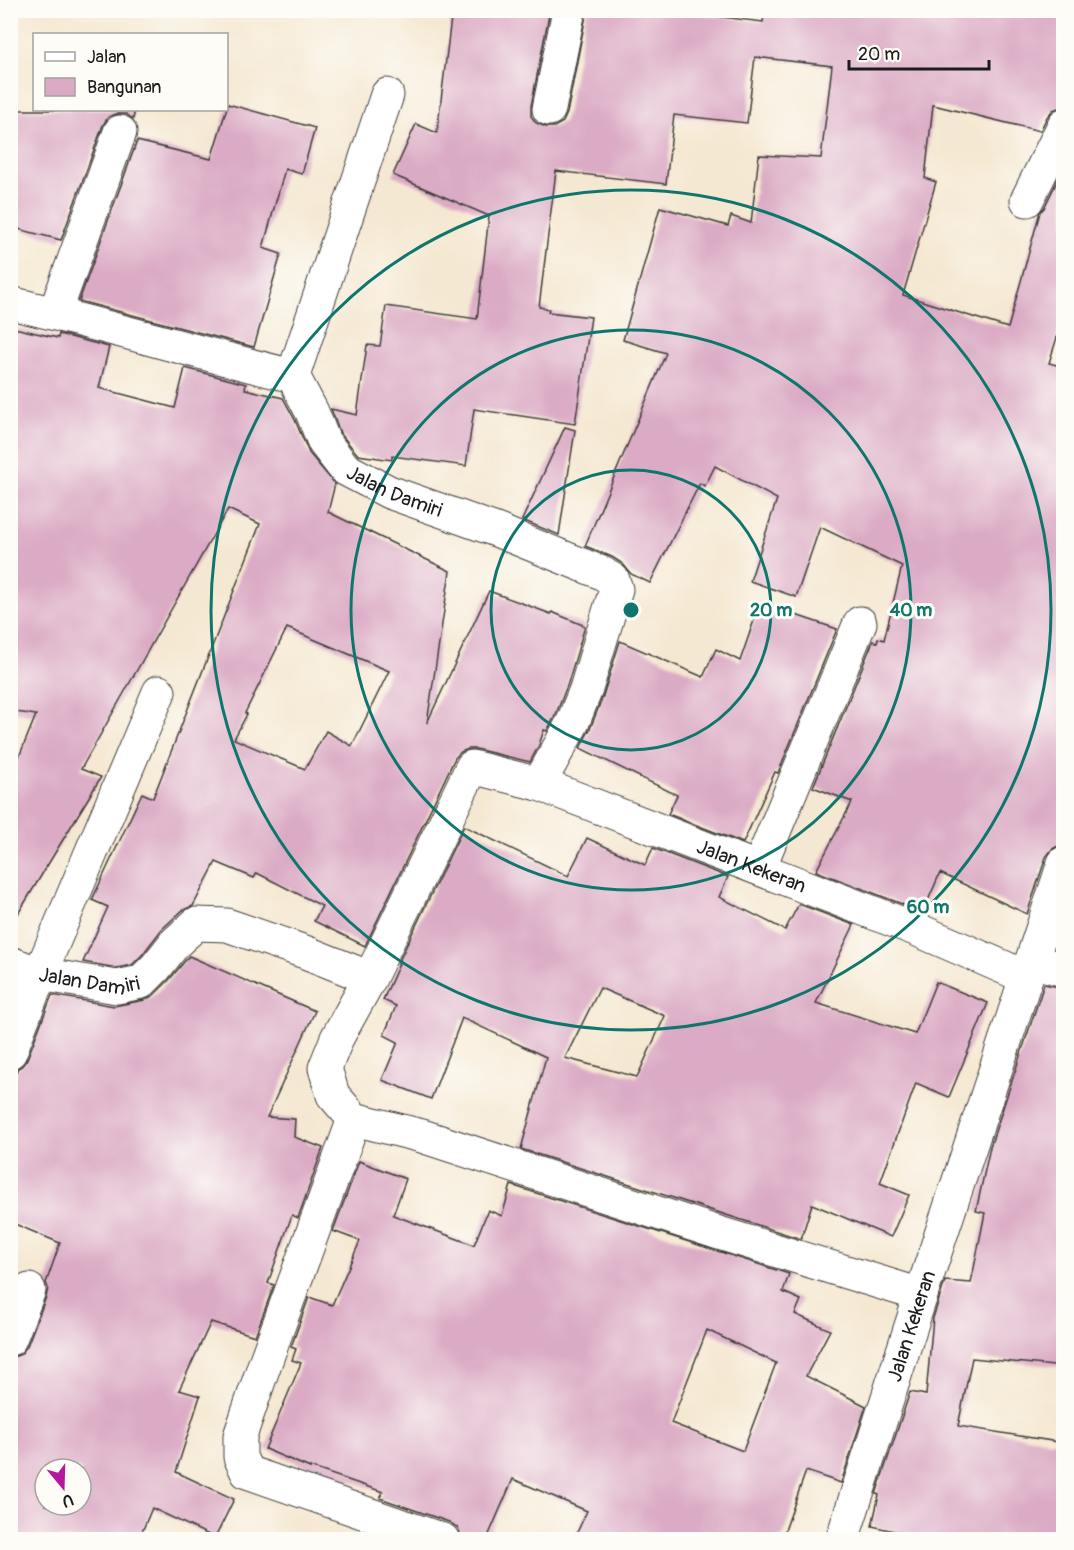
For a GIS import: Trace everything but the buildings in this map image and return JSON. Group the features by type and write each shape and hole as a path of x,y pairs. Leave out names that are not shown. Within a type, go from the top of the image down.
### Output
{"street":[{"path":"549,109 569,10"},
{"path":"10,303 81,319 209,356 293,376 387,95"},
{"path":"1027,200 1064,124"},
{"path":"55,314 120,132"},
{"name":"Jalan Damiri","path":"293,376 312,412 324,442 345,469 389,492 496,530 602,573 613,580 616,589 586,689 573,722 539,784"},
{"path":"759,868 860,623"},
{"path":"10,1052 26,969 159,692"},
{"name":"Jalan Kekeran","path":"370,978 472,766 539,784 918,930 1029,969"},
{"name":"Jalan Kekeran","path":"842,1539 1064,863"},
{"name":"Jalan Damiri","path":"26,969 117,987 141,982 175,943 196,924 227,925 370,978"},
{"path":"1029,969 1064,970"},
{"path":"370,978 337,1038 325,1068 333,1095 354,1119 422,1136 719,1233 921,1294"},
{"path":"354,1119 240,1436 240,1457 247,1472 443,1539"},
{"path":"10,1339 29,1290"}]}
